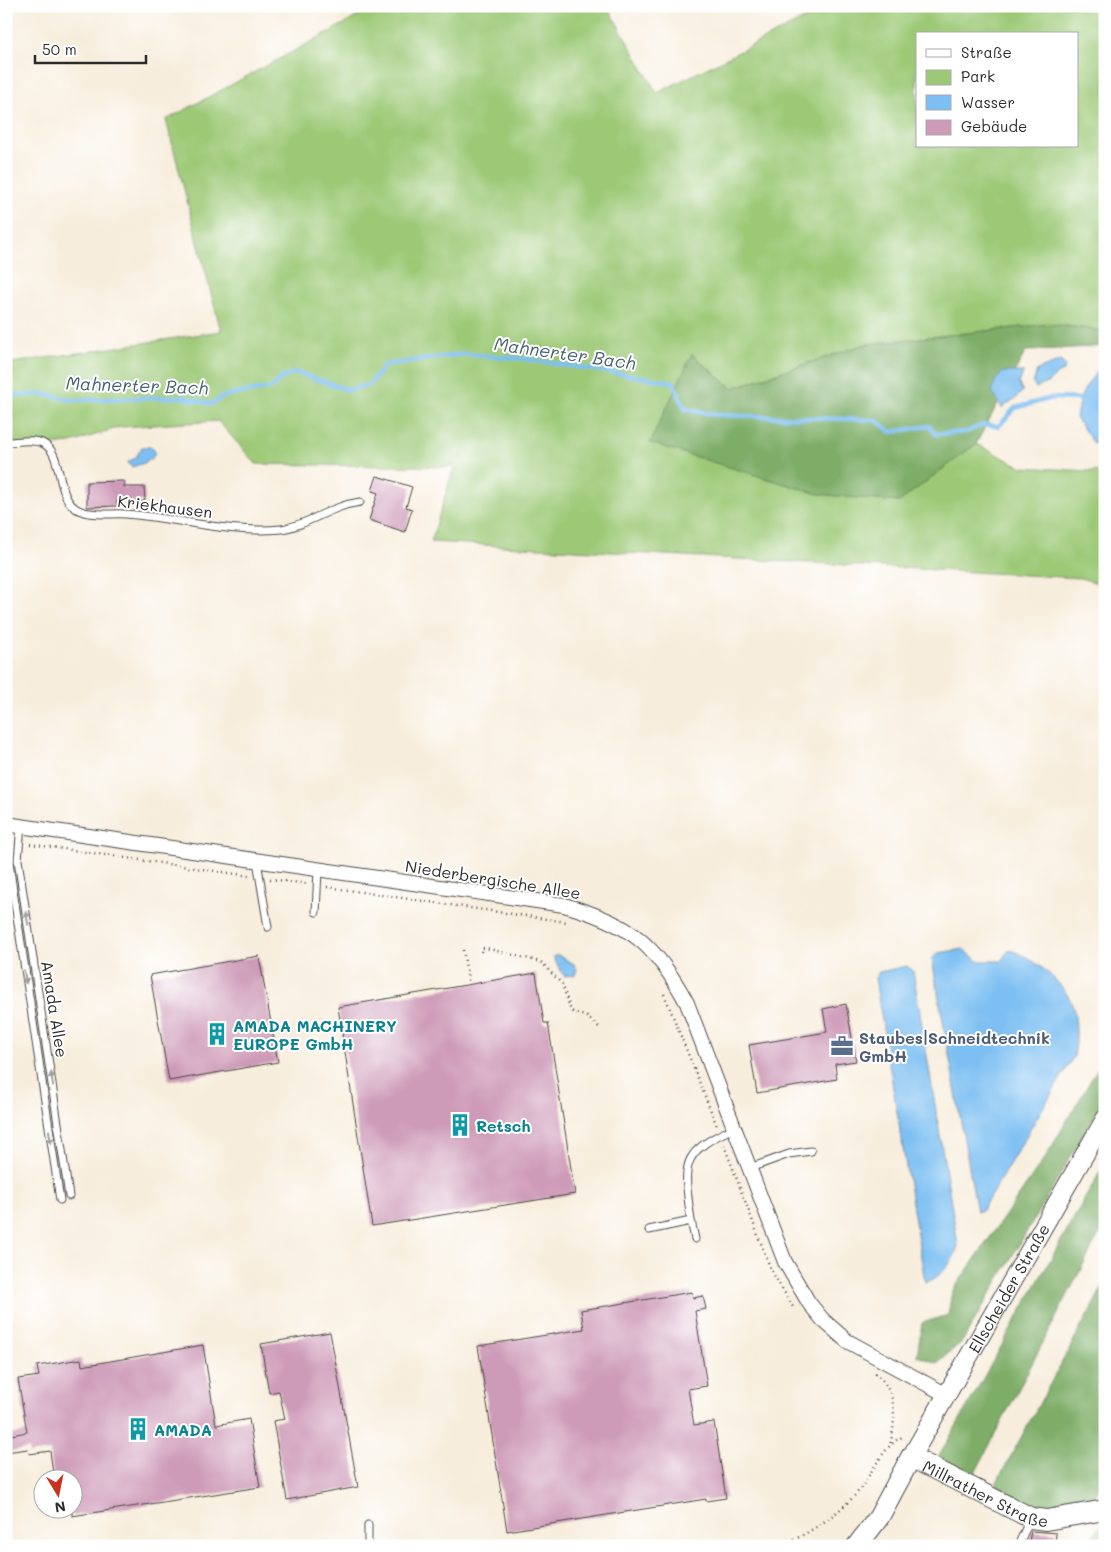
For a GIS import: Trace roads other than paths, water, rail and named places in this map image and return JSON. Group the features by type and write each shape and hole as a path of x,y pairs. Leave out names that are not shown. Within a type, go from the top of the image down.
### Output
{"main road":[{"name":"Millrather Straße","path":"857,1546 879,1517 916,1449 948,1476 1024,1515 1053,1520 1105,1510"}],"street":[{"name":"Niederbergische Allee","path":"6,824 564,905 589,912 630,931 656,954 678,988 693,1020 785,1262 809,1303 823,1320 847,1341 946,1395"},
{"name":"Ellscheider Straße","path":"916,1449 1105,1119"}],"lane":[{"name":"Kriekhausen","path":"6,442 33,441 44,444 52,452 66,498 76,509 86,512 125,514 230,527 276,529 291,526 345,504 360,502"},
{"name":"Amada Allee","path":"21,826 18,842 18,860 69,1196"},
{"name":"Amada Allee","path":"6,844 60,1200"},
{"path":"258,861 268,927"},
{"path":"316,912 315,885 318,870"},
{"path":"695,1239 686,1170 690,1158 700,1146 734,1128"},
{"path":"750,1168 789,1154 811,1151"},
{"path":"649,1230 692,1221"},
{"path":"1018,1546 1024,1515"},
{"path":"368,1526 368,1546"}],"water":[{"path":"1061,361 1065,365 1064,371 1058,373 1049,382 1036,388 1033,384 1037,370"},
{"path":"1105,365 1105,442 1094,444 1076,418 1079,402 1085,388 1093,376"},
{"path":"1003,372 1024,372 1018,383 1023,391 1002,408 992,391 995,381"},
{"path":"142,447 151,447 155,451 154,455 146,462 132,467 127,463 136,457"},
{"path":"963,949 978,961 1001,961 1009,950 1037,964 1056,980 1069,998 1073,1007 1076,1025 1074,1056 982,1210 977,1212 932,959 938,953"},
{"path":"558,955 574,964 577,969 575,975 564,976 554,959 554,956"},
{"path":"907,966 913,971 958,1245 957,1251 946,1268 936,1277 925,1282 875,978 879,972"}],"waterway":[{"name":"Mahnerter Bach","path":"6,396 44,394 72,400 182,397 212,404 224,396 272,388 280,379 295,372 348,390 369,385 385,365 464,354 525,359 673,382 685,409 716,415 876,420 891,432 929,426 936,434 967,432 982,425 999,426 1015,408 1052,398 1083,399"}],"place":[{"name":"AMADA MACHINERY EUROPE GmbH","path":"217,1034"},
{"name":"Staubes|Schneidtechnik GmbH","path":"842,1046"},
{"name":"Retsch","path":"460,1125"},
{"name":"AMADA","path":"138,1429"}]}
